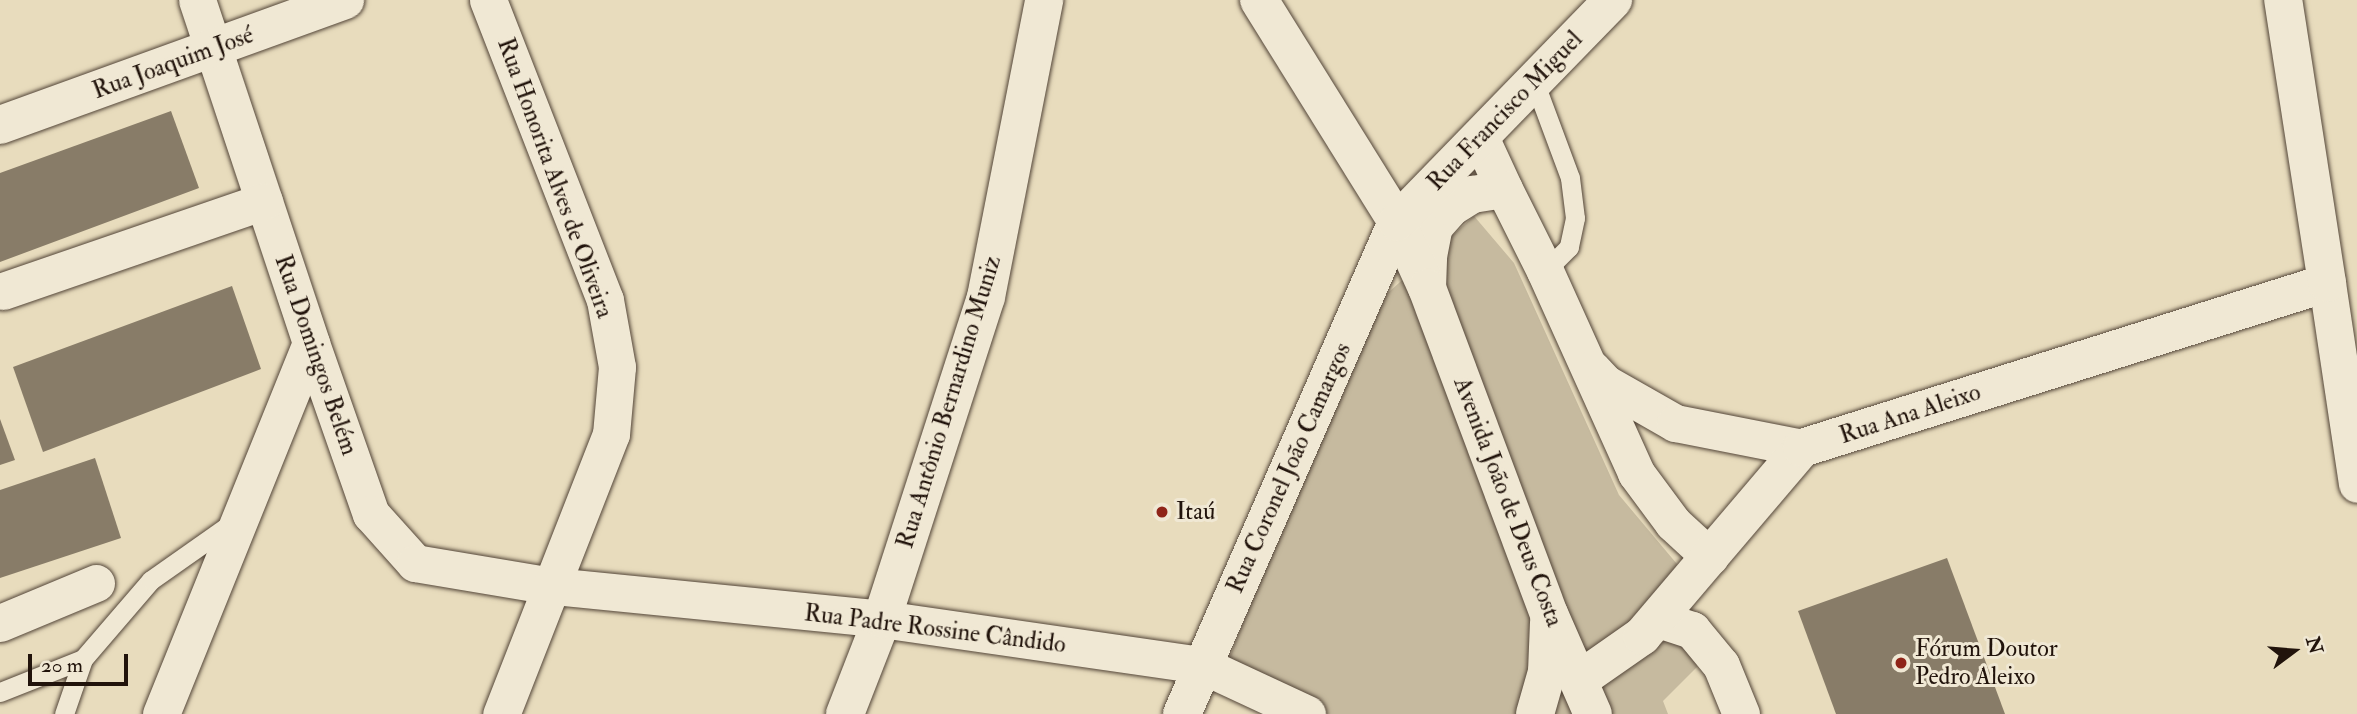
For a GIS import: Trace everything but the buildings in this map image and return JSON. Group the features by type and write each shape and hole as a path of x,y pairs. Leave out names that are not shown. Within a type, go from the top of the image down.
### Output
{"main road":[{"name":"Rua Joaquim José","path":"0,125 345,0"},
{"name":"Rua Antônio Bernardino Muniz","path":"845,714 882,619 986,297 1044,0"},
{"name":"Avenida João de Deus Costa","path":"1259,0 1397,222 1427,288 1549,614 1586,697"},
{"name":"Rua Francisco Miguel","path":"1397,222 1613,0"},
{"path":"2283,0 2327,283"},
{"name":"Rua Coronel João Camargos","path":"1182,714 1397,222"},
{"name":"Rua Ana Aleixo","path":"1802,448 2327,283"},
{"path":"1586,697 1658,619 1802,448"},
{"path":"1535,714 1547,672 1549,614"}],"street":[{"name":"Rua Domingos Belém","path":"197,0 311,344 371,514 415,563 553,586"},
{"name":"Rua Honorita Alves de Oliveira","path":"488,0 605,300 617,367 611,434 501,714"},
{"path":"1480,137 1545,271 1636,473 1673,523 1710,557"},
{"name":"Avenida João de Deus Costa","path":"1427,288 1428,256 1434,226 1451,208 1472,194 1504,189"},
{"path":"3,290 264,201"},
{"path":"2327,283 2357,484"},
{"path":"161,714 311,344"},
{"path":"1586,363 1605,383 1675,423 1802,448"},
{"path":"0,623 96,583"},
{"name":"Rua Padre Rossine Cândido","path":"553,586 882,619 1202,665 1307,714"},
{"path":"1658,619 1692,630 1721,664 1741,714"},
{"path":"1543,714 1586,697"}],"lane":[{"path":"1534,81 1570,178 1575,218 1569,247 1545,271"},
{"path":"64,714 83,659 151,580 240,517"},
{"path":"0,692 83,659"}],"shaded area":[{"path":"1474,216 1514,263 1619,495 1682,570 1697,667 1663,701 1668,714 1300,714 1224,672 1362,316"}],"place":[{"name":"Itaú","path":"1162,512"},
{"name":"Fórum Doutor Pedro Aleixo","path":"1901,663"}]}
